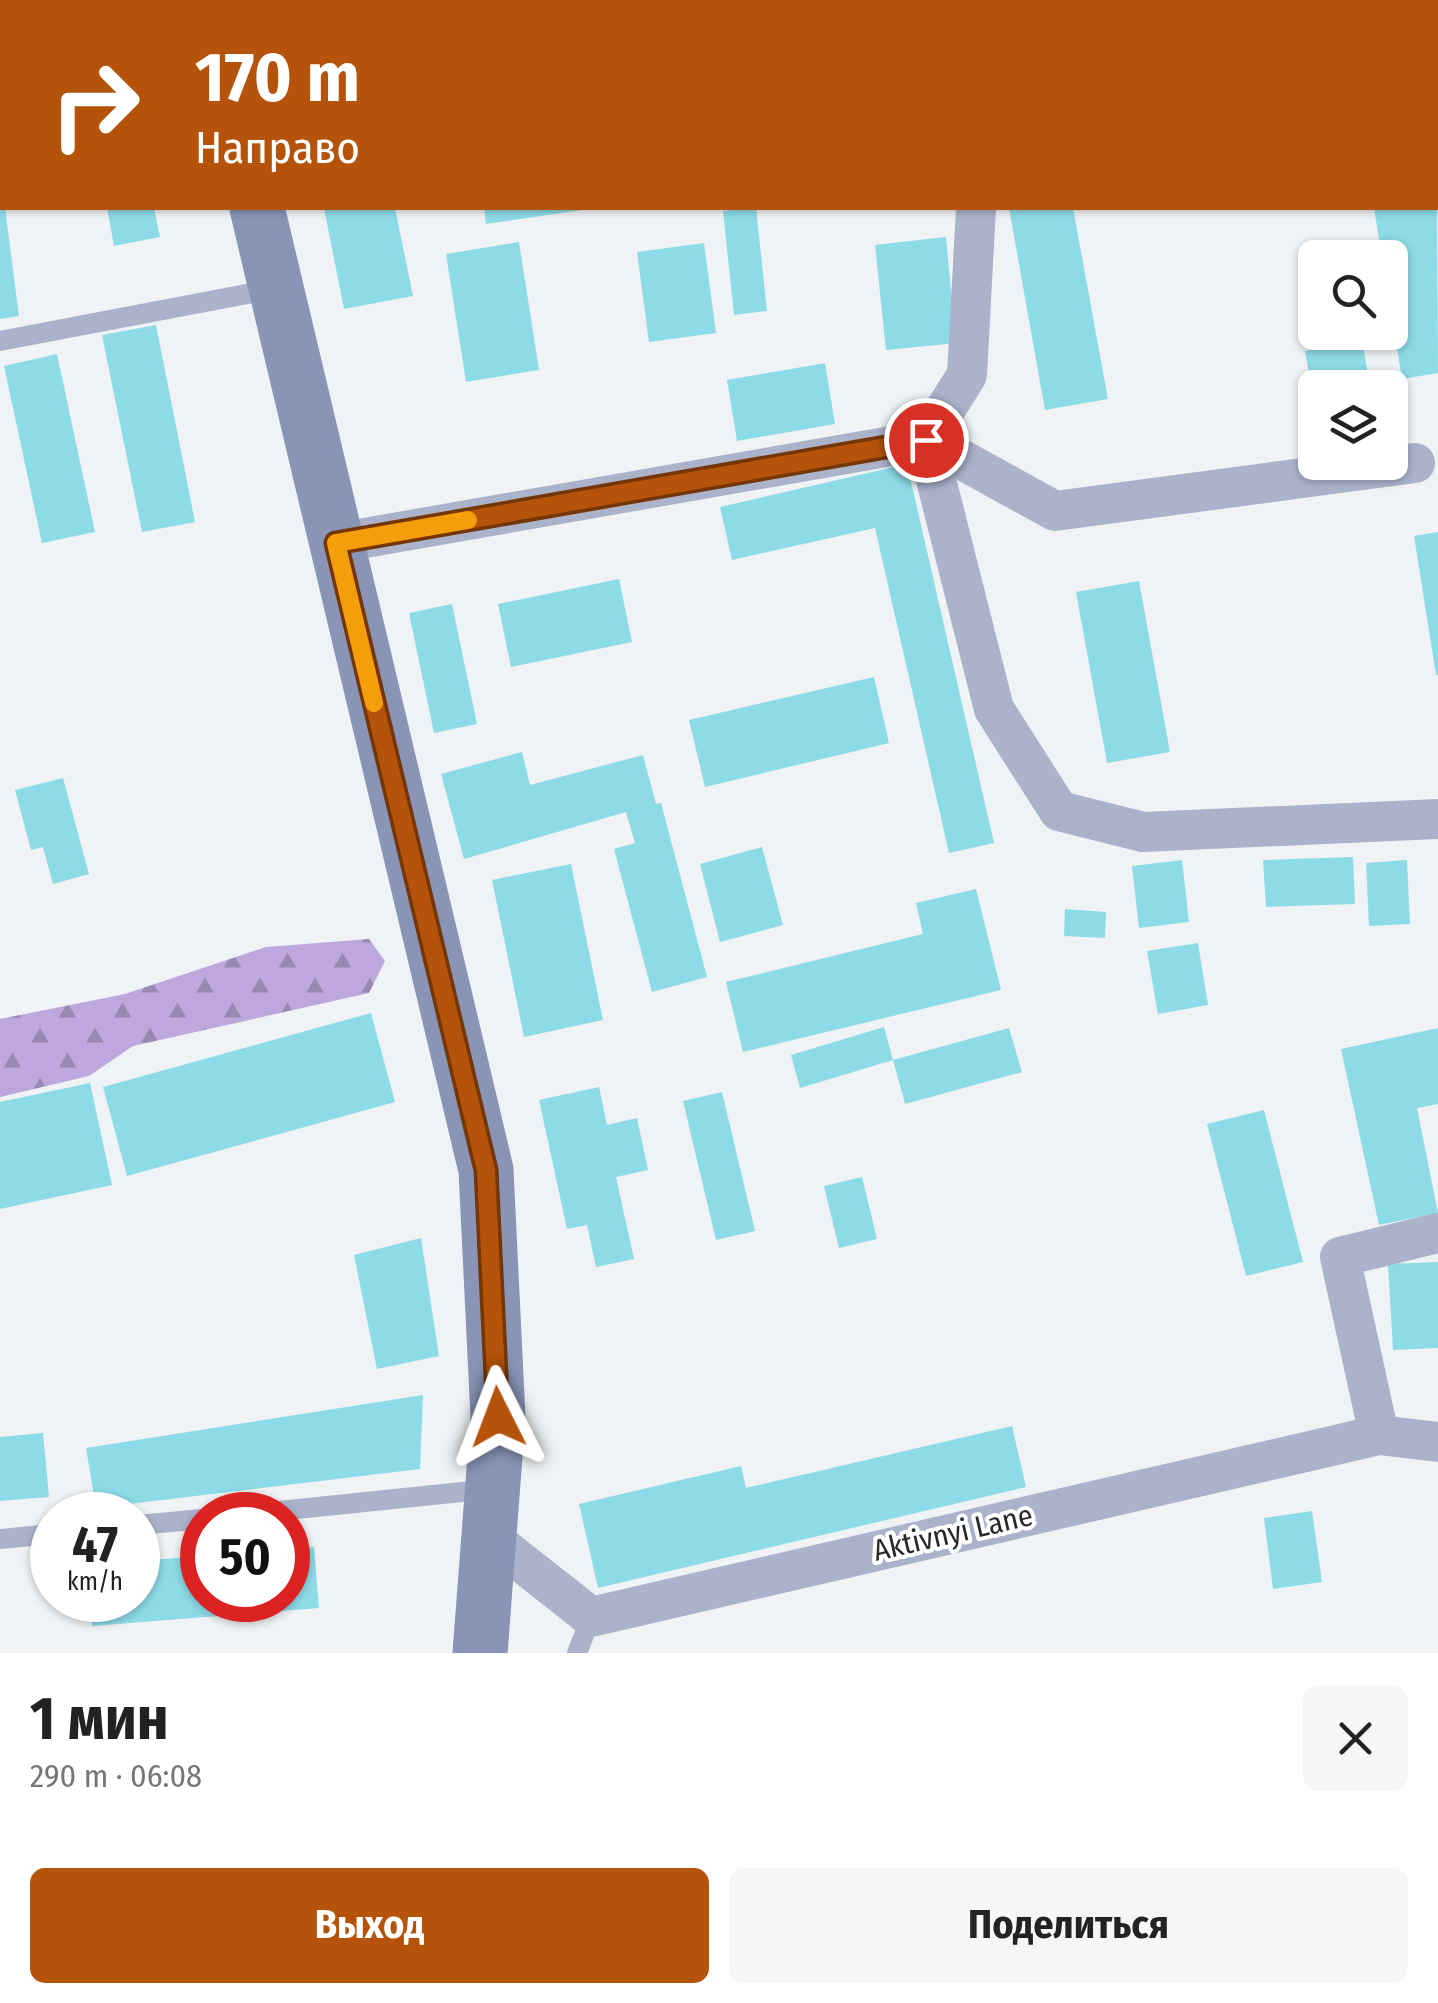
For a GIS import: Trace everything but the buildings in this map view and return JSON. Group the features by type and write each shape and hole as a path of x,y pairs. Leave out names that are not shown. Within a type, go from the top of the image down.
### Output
{"main road":[{"path":"258,210 486,1170 498,1417 480,1653"}],"street":[{"path":"976,210 967,375 926,440 994,709 1060,811 1142,832 1438,820"},
{"path":"336,543 926,440 1054,512 1416,462"},
{"path":"1379,1434 1340,1257 1438,1233"},
{"name":"Aktivnyi Lane","path":"493,1514 584,1635 1379,1434 1438,1442"}],"lane":[{"path":"0,341 277,288"},
{"path":"310,1515 493,1514"},
{"path":"0,1539 30,1536"}],"green space":[{"path":"369,939 385,961 369,993 133,1046 89,1076 0,1097 0,1019 125,994 266,947"}],"slow traffic":[{"path":"374,703 336,543 468,520"}],"route":[{"path":"498,1417 486,1170 336,543 926,440"}]}
